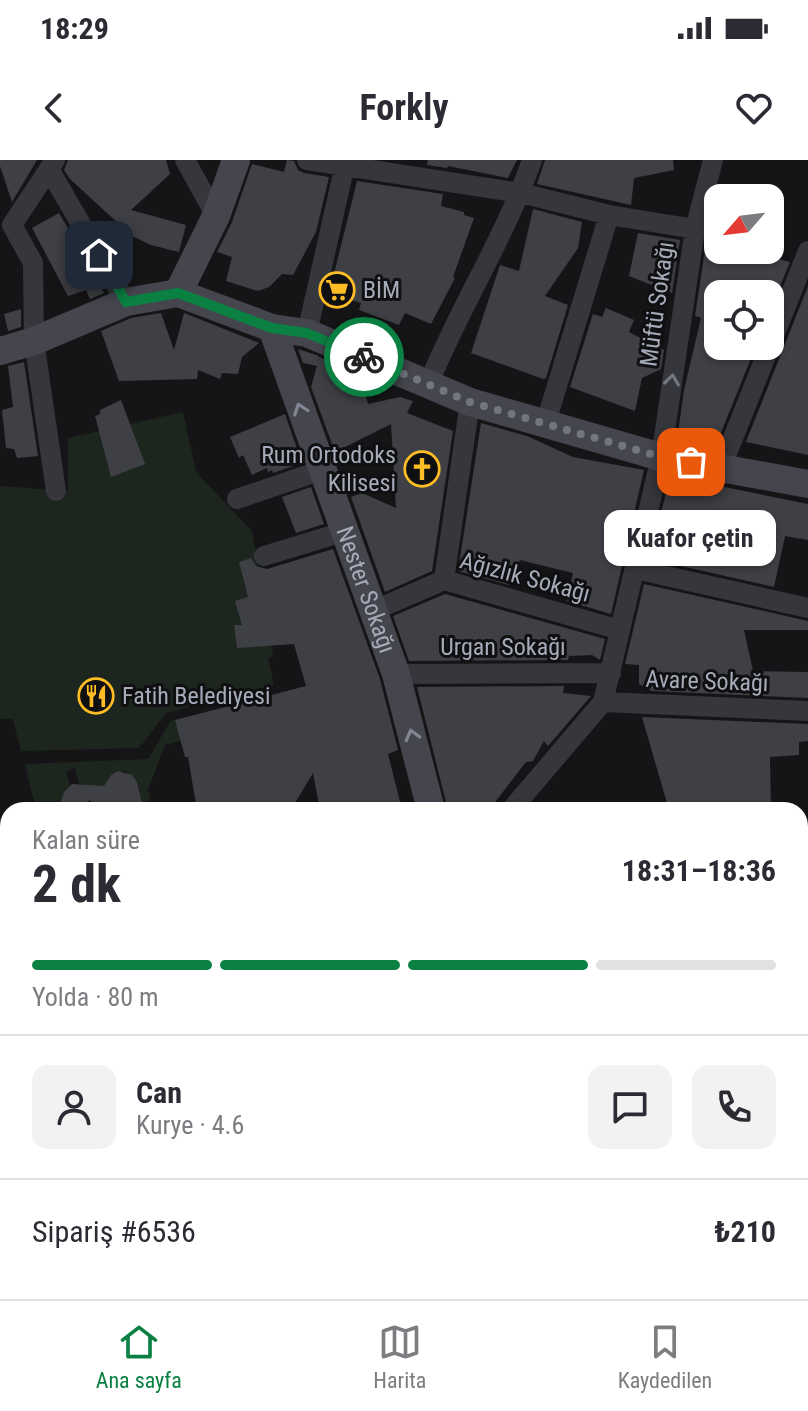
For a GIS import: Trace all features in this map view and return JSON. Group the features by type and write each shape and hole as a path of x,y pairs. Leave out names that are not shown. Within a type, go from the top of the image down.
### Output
{"street":[{"path":"185,160 216,216"},
{"path":"178,293 216,216 236,160"},
{"path":"307,160 521,193 609,215 695,229"},
{"path":"428,385 448,336 521,193 532,160"},
{"name":"Müftü Sokağı","path":"603,702 661,457 695,229 713,160"},
{"path":"56,491 34,341 33,263 12,225 52,164 126,302"},
{"path":"307,333 346,164"},
{"path":"546,422 609,215"},
{"path":"721,468 808,251"},
{"path":"0,351 34,341 126,302 178,293 272,328 307,333 470,402 661,457 808,484"},
{"name":"Nester Sokağı","path":"272,328 396,674 429,802"},
{"path":"444,580 470,402"},
{"path":"237,499 322,470"},
{"path":"264,556 343,532"},
{"path":"635,569 808,608"},
{"name":"Ağızlık Sokağı","path":"373,611 444,580 620,630"},
{"name":"Urgan Sokağı","path":"396,674 611,673"},
{"path":"518,802 603,702"},
{"name":"Avare Sokağı","path":"603,702 808,711"}],"shaded area":[{"path":"183,412 196,472 252,531 273,656 268,658 274,685 166,713 139,748 21,751 13,719 0,719 0,486 68,491 68,438"},
{"path":"175,719 181,741 165,745 148,790 151,802 142,802 137,782 125,771 111,775 107,789 79,784 75,768 66,771 70,786 61,801 34,802 25,764 148,759 170,722"}],"building":[{"path":"0,160 37,160 12,202 0,166"},
{"path":"68,160 166,160 170,174 131,210 186,225 179,252 132,236 70,179 64,170"},
{"path":"287,160 294,161 298,170 304,173 329,177 316,232 293,275 282,274 269,287 258,291 226,281 232,257 217,252 232,222 252,164 284,172"},
{"path":"428,160 517,160 508,178 427,165"},
{"path":"545,160 673,160 674,170 634,178 631,205 537,184"},
{"path":"357,181 443,194 441,206 474,218 455,278 431,324 405,313 399,325 359,310 361,303 329,294"},
{"path":"533,209 582,222 578,248 545,296 568,305 546,378 543,379 471,353 500,265 519,271"},
{"path":"59,213 104,293 90,299 86,290 68,296 32,228"},
{"path":"638,233 680,240 672,293 629,276"},
{"path":"704,256 704,264 790,262 783,280 704,280 704,360 750,360 716,445 677,440 684,390 701,318 695,316"},
{"path":"808,286 808,455 746,442 779,360 784,360 784,346"},
{"path":"606,308 634,320 629,332 664,350 661,369 642,378 635,411 570,387 593,314 602,317"},
{"path":"21,309 21,327 8,331 4,314"},
{"path":"161,313 174,350 184,313 259,343 242,357 238,374 222,373 220,379 198,370 197,379 119,381 101,331 131,318"},
{"path":"298,349 319,356 317,363 319,357 344,367 340,386 364,389 368,404 400,397 413,401 407,413 453,431 432,571 385,592 351,497 362,493 396,508 391,424 335,452 311,387 317,366 303,363"},
{"path":"24,362 38,456 17,458 14,449 6,448 2,410 13,407 8,366"},
{"path":"121,400 145,464 111,477 95,416 100,414 100,410"},
{"path":"285,414 302,463 273,473 272,470 268,472 267,468 252,475 243,455 239,458 230,437"},
{"path":"481,423 527,436 573,457 644,470 611,614 567,601 573,573 520,560 509,585 458,571"},
{"path":"670,476 808,504 808,540 785,536 774,587 650,559"},
{"path":"311,487 324,524 296,533 282,497"},
{"path":"333,549 380,679 398,750 388,754 400,802 318,802 313,773 296,802 196,802 188,757 185,757 175,720 306,686 294,644 237,648 234,625 242,625 235,601 248,597 239,562 251,558 256,566 267,569"},
{"path":"644,584 808,621 808,630 744,630 753,671 808,672 808,698 652,691 639,684 639,665 625,664"},
{"path":"445,594 605,639 600,660 592,655 569,656 568,660 409,661 393,616"},
{"path":"564,686 563,693 591,696 548,746 544,741 533,761 526,762 495,802 446,802 417,687"},
{"path":"642,717 808,724 808,741 799,742 799,755 770,757 771,802 667,802"},
{"path":"118,771 132,775 142,802 61,802 64,792 72,784 104,786"}],"way so far":[{"path":"364,357 470,402 661,457 691,462"}],"place":[{"name":"BİM","path":"337,290"},
{"name":"Kuafor çetin","path":"691,462"},
{"name":"Rum Ortodoks Kilisesi","path":"422,469"},
{"name":"Fatih Belediyesi","path":"96,696"}],"route":[{"path":"99,255 126,302 178,293 272,328 307,333 364,357"}]}
